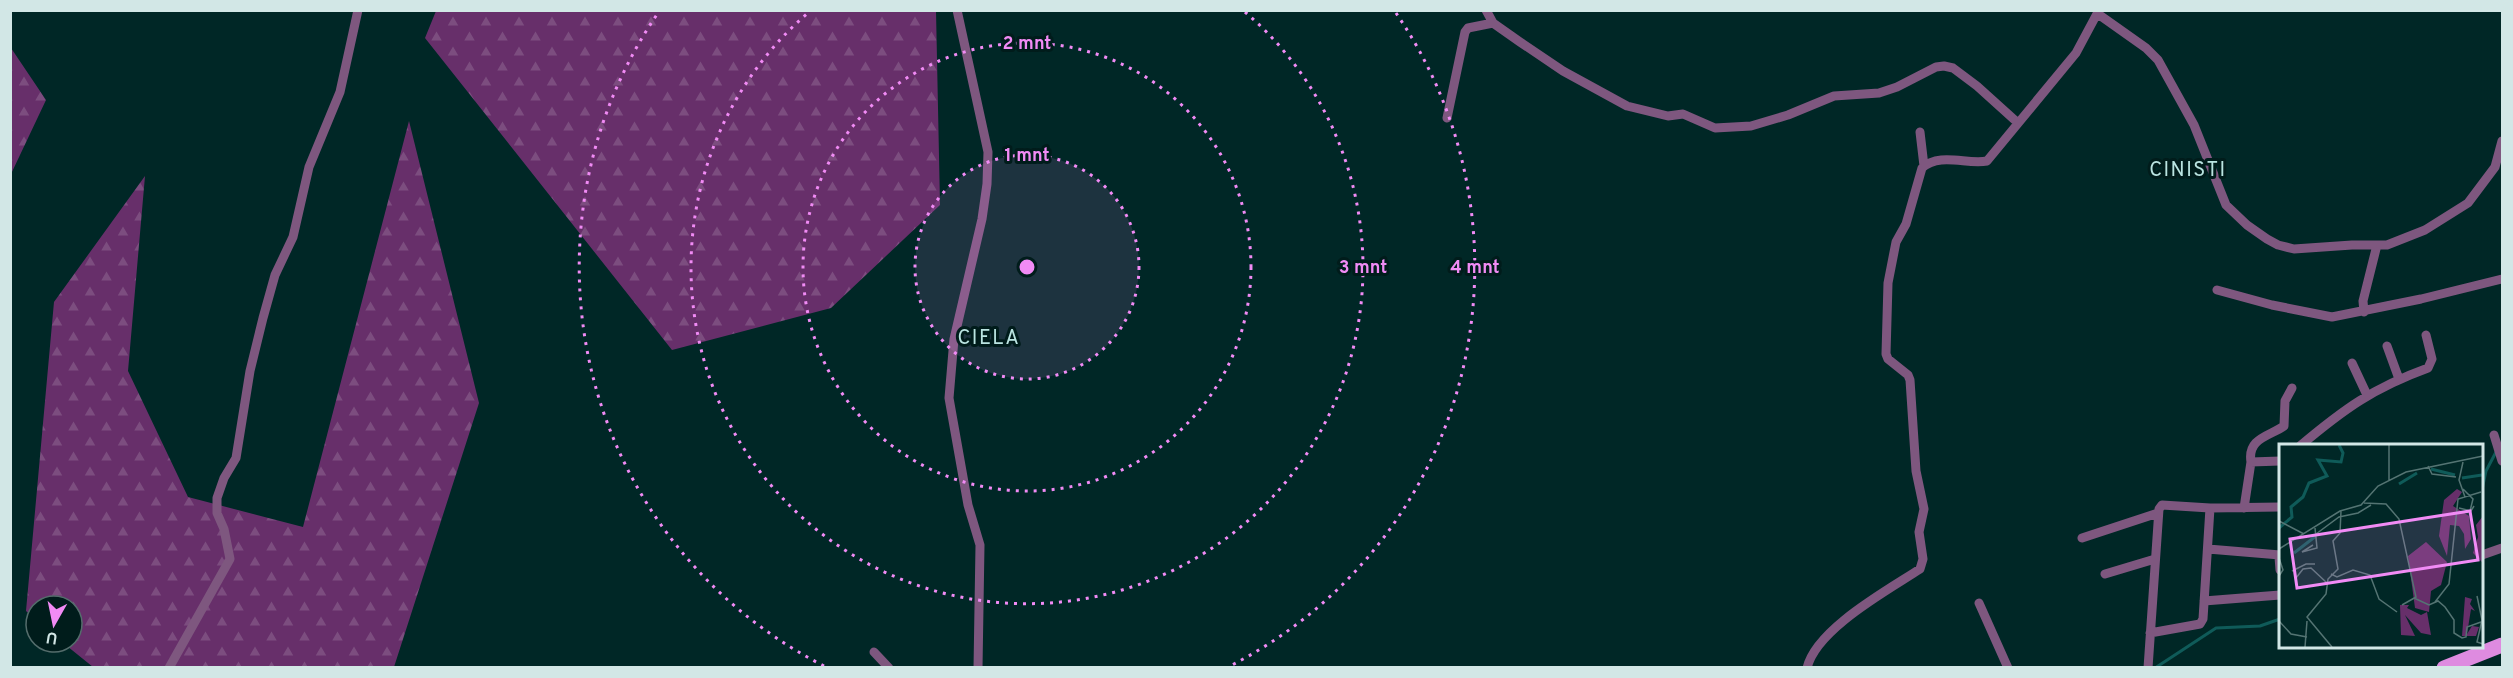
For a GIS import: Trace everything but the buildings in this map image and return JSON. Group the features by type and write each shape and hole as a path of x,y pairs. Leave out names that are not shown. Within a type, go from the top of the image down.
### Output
{"main road":[{"path":"2444,668 2502,645"}],"street":[{"path":"169,668 230,559 224,529 217,513 217,498 224,478 236,458 250,371 262,318 275,275 293,237 309,167 340,92 358,10"},
{"path":"957,10 987,152 986,200 954,339 949,380 949,398 968,505 980,545 978,668"},
{"path":"1486,10 1492,23 1563,71 1627,106 1668,116 1683,114 1715,128 1751,126 1788,115 1834,96 1879,93 1897,87 1936,67 1944,66 1953,68 1977,86 2018,123"},
{"path":"1924,166 1942,160 1987,161 2004,144 2018,123 2076,53 2098,12 2146,48 2158,60 2194,126 2224,200 2234,214 2247,225 2278,245 2294,249 2397,243 2461,210 2495,167 2502,141"},
{"path":"1447,118 1465,32 1468,28 1492,23"},
{"path":"1808,668 1811,655 1832,630 1920,569 1923,564 1919,532 1924,509 1916,471 1910,380 1908,375 1888,359 1885,348 1888,283 1893,251 1906,224 1924,166 1920,132"},
{"path":"2364,312 2363,300 2377,245"},
{"path":"2217,290 2324,317 2364,312 2502,279"},
{"path":"2302,444 2347,407 2399,379 2428,368 2432,364 2426,334"},
{"path":"2388,346 2399,379"},
{"path":"2352,363 2367,395"},
{"path":"2244,508 2251,452 2258,440 2284,426 2285,401 2292,388"},
{"path":"2494,435 2502,461"},
{"path":"2251,462 2279,460"},
{"path":"2148,663 2158,513 2162,505 2210,508 2279,507"},
{"path":"2150,633 2200,624 2203,620 2210,508"},
{"path":"2082,538 2158,513"},
{"path":"2483,554 2502,548"},
{"path":"2208,549 2279,556"},
{"path":"2105,574 2155,559"},
{"path":"2204,601 2279,595"},
{"path":"1979,603 2008,668"},
{"path":"874,652 889,668"}],"green space":[{"path":"436,11 936,11 940,205 831,308 672,350 425,38"},
{"path":"11,48 46,100 11,174"},
{"path":"409,121 479,403 394,667 93,667 77,654 84,654 84,594 28,594 54,302 145,176 128,371 188,497 303,527"}],"waterway":[{"path":"2483,485 2486,471 2496,452"},
{"path":"2155,668 2216,628 2260,626 2279,619"}],"district":[{"name":"CINISTI","path":"2188,171"},
{"name":"CIELA","path":"989,339"}]}
